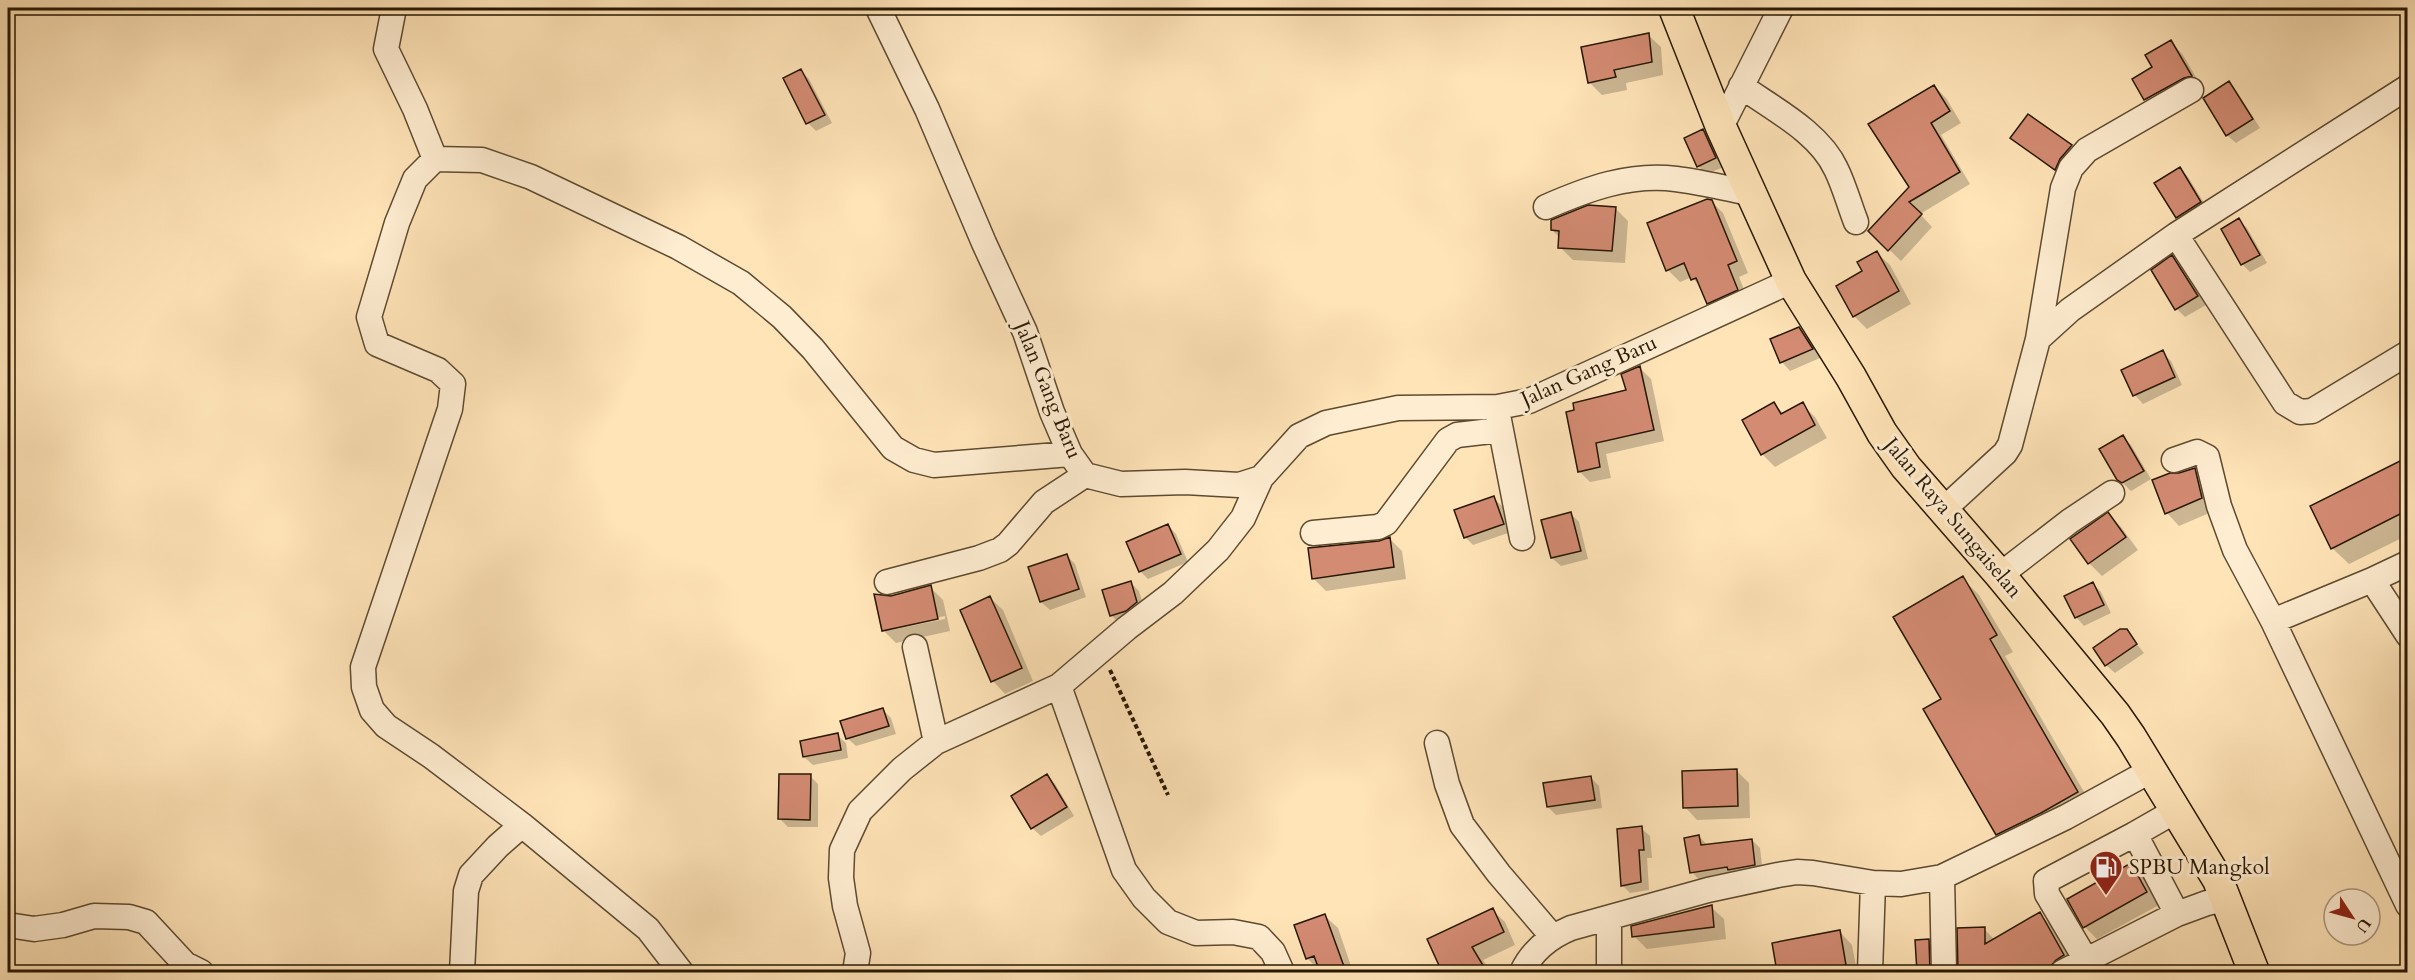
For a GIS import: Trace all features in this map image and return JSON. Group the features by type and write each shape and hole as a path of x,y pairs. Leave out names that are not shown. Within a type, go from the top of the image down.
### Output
{"main road":[{"name":"Jalan Raya Sungaiselan","path":"1674,8 1749,193 1791,281 1851,377 1882,433 1906,467 2000,575 2115,714 2177,810 2218,880 2254,972"}],"street":[{"path":"394,8 386,49 415,109 435,159"},
{"name":"Jalan Gang Baru","path":"878,8 927,109 979,233 1025,332 1052,412 1070,454 1085,475 1121,484 1185,482 1239,485 1261,478 1299,436 1326,423 1398,408 1499,418 1529,401 1791,281"},
{"path":"1721,127 1781,8"},
{"path":"1741,86 1805,131 1824,151 1836,167 1856,222"},
{"path":"2038,339 2070,310 2175,235 2408,87"},
{"path":"1943,510 2005,453 2010,445 2038,339 2063,188 2071,168 2087,150 2190,90"},
{"path":"681,972 648,928 522,825 431,756 386,726 372,710 364,687 363,667 371,638 450,409 453,384 438,370 378,344 369,317 397,223 415,179 435,159 482,160 531,177 678,247 741,283 782,316 813,349 893,448 914,460 934,465 1070,454"},
{"path":"1546,207 1577,193 1610,183 1644,178 1674,178 1749,193"},
{"path":"2175,235 2261,369 2285,404 2292,409 2300,412 2312,411 2408,353"},
{"path":"1313,533 1378,527 1386,523 1448,440 1499,418 1522,538"},
{"path":"2174,460 2197,452 2207,458 2229,537 2273,621 2408,905"},
{"path":"887,582 979,558 1000,550 1008,544 1044,502 1085,475"},
{"path":"855,972 858,953 845,906 841,878 842,850 861,811 902,769 936,742 1059,686 1173,593 1218,550 1243,518 1261,478"},
{"path":"2000,575 2070,521 2112,493"},
{"path":"2273,621 2408,563"},
{"path":"2372,580 2408,634"},
{"path":"915,647 936,742"},
{"path":"1059,686 1124,870 1144,898 1168,922 1196,933 1233,932 1259,937 1273,952 1282,972"},
{"path":"1437,743 1447,784 1462,825 1498,874 1552,936"},
{"path":"1522,972 1528,959 1552,936 1571,928 1708,890 1788,873 1813,873 1901,884 1942,877 2066,817 2152,770"},
{"path":"2086,960 2047,894 2046,881 2177,810"},
{"path":"462,972 466,891 471,875 498,846 522,825"},
{"path":"2135,834 2177,914"},
{"path":"1942,877 1944,972"},
{"path":"1870,972 1873,882"},
{"path":"2063,972 2177,914 2226,898"},
{"path":"8,925 34,929 63,925 94,916 129,917 146,922 185,964 201,972"},
{"path":"1608,919 1609,972"}],"path":[{"path":"1101,650 1168,795"}],"building":[{"path":"1649,33 1652,62 1614,70 1616,77 1588,83 1581,47"},
{"path":"2171,40 2192,76 2144,100 2132,79 2152,67 2145,55"},
{"path":"801,69 825,115 806,124 783,78"},
{"path":"2229,81 2253,119 2226,136 2203,98"},
{"path":"1934,85 1950,111 1931,123 1960,172 1909,202 1922,214 1888,251 1868,231 1909,187 1868,124"},
{"path":"2028,114 2072,145 2060,159 2055,170 2010,138"},
{"path":"1703,129 1716,158 1697,167 1684,138"},
{"path":"2180,167 2201,202 2176,218 2154,183"},
{"path":"1707,199 1712,200 1737,261 1728,265 1738,290 1707,304 1696,278 1691,280 1684,263 1666,271 1647,223"},
{"path":"1588,205 1616,207 1612,251 1558,248 1559,231 1551,230 1551,220"},
{"path":"2239,218 2260,255 2241,265 2221,229"},
{"path":"1877,251 1899,291 1853,317 1836,286 1862,271 1857,262"},
{"path":"2172,255 2198,296 2175,310 2151,270"},
{"path":"1799,327 1813,349 1780,363 1770,339"},
{"path":"2163,350 2175,377 2133,396 2121,370"},
{"path":"1640,366 1654,430 1596,443 1600,467 1578,472 1566,412 1574,410 1573,403 1626,390 1621,374"},
{"path":"1774,402 1781,414 1803,402 1815,425 1761,455 1742,420"},
{"path":"2123,435 2144,471 2122,483 2117,480 2099,449"},
{"path":"2408,457 2408,510 2331,549 2310,506"},
{"path":"2195,468 2202,498 2165,514 2152,480 2170,473"},
{"path":"1494,496 1504,524 1464,538 1454,510"},
{"path":"1571,512 1581,551 1551,558 1541,520"},
{"path":"2108,512 2126,537 2088,564 2070,539"},
{"path":"1168,524 1181,554 1139,572 1126,542"},
{"path":"1390,537 1394,567 1312,579 1308,548 1379,541"},
{"path":"1067,554 1079,589 1040,602 1028,567"},
{"path":"1963,576 1997,635 1990,639 2078,792 1996,835 1923,709 1941,699 1893,617"},
{"path":"1131,581 1137,602 1126,611 1110,616 1102,590"},
{"path":"2093,582 2104,605 2075,618 2064,596"},
{"path":"931,585 938,619 882,631 874,594 891,596"},
{"path":"990,596 1022,668 991,682 960,610"},
{"path":"2120,629 2127,629 2137,644 2105,666 2093,648"},
{"path":"883,708 889,726 846,739 840,721"},
{"path":"838,733 841,750 803,757 800,741"},
{"path":"1737,769 1738,806 1683,808 1682,771"},
{"path":"779,774 811,774 810,820 778,819"},
{"path":"1047,774 1067,807 1031,829 1011,796"},
{"path":"1591,776 1595,800 1547,807 1543,783"},
{"path":"1642,826 1644,850 1639,850 1641,882 1621,886 1617,829"},
{"path":"1699,835 1701,845 1752,839 1755,865 1690,873 1684,838"},
{"name":"SPBU Mangkol","path":"2131,863 2147,892 2083,928 2067,899"},
{"path":"1712,905 1714,927 1632,937 1631,926"},
{"path":"1493,908 1504,932 1472,947 1487,972 1442,972 1427,939"},
{"path":"2040,912 2064,955 2050,967 2040,972 1958,972 1957,928 1985,927 1985,944"},
{"path":"1325,914 1346,972 1320,972 1314,956 1306,959 1294,925"},
{"path":"1840,930 1846,965 1804,972 1777,972 1772,943"},
{"path":"1929,939 1930,972 1917,972 1915,940"}],"place":[{"name":"SPBU Mangkol","path":"2106,896"}]}
